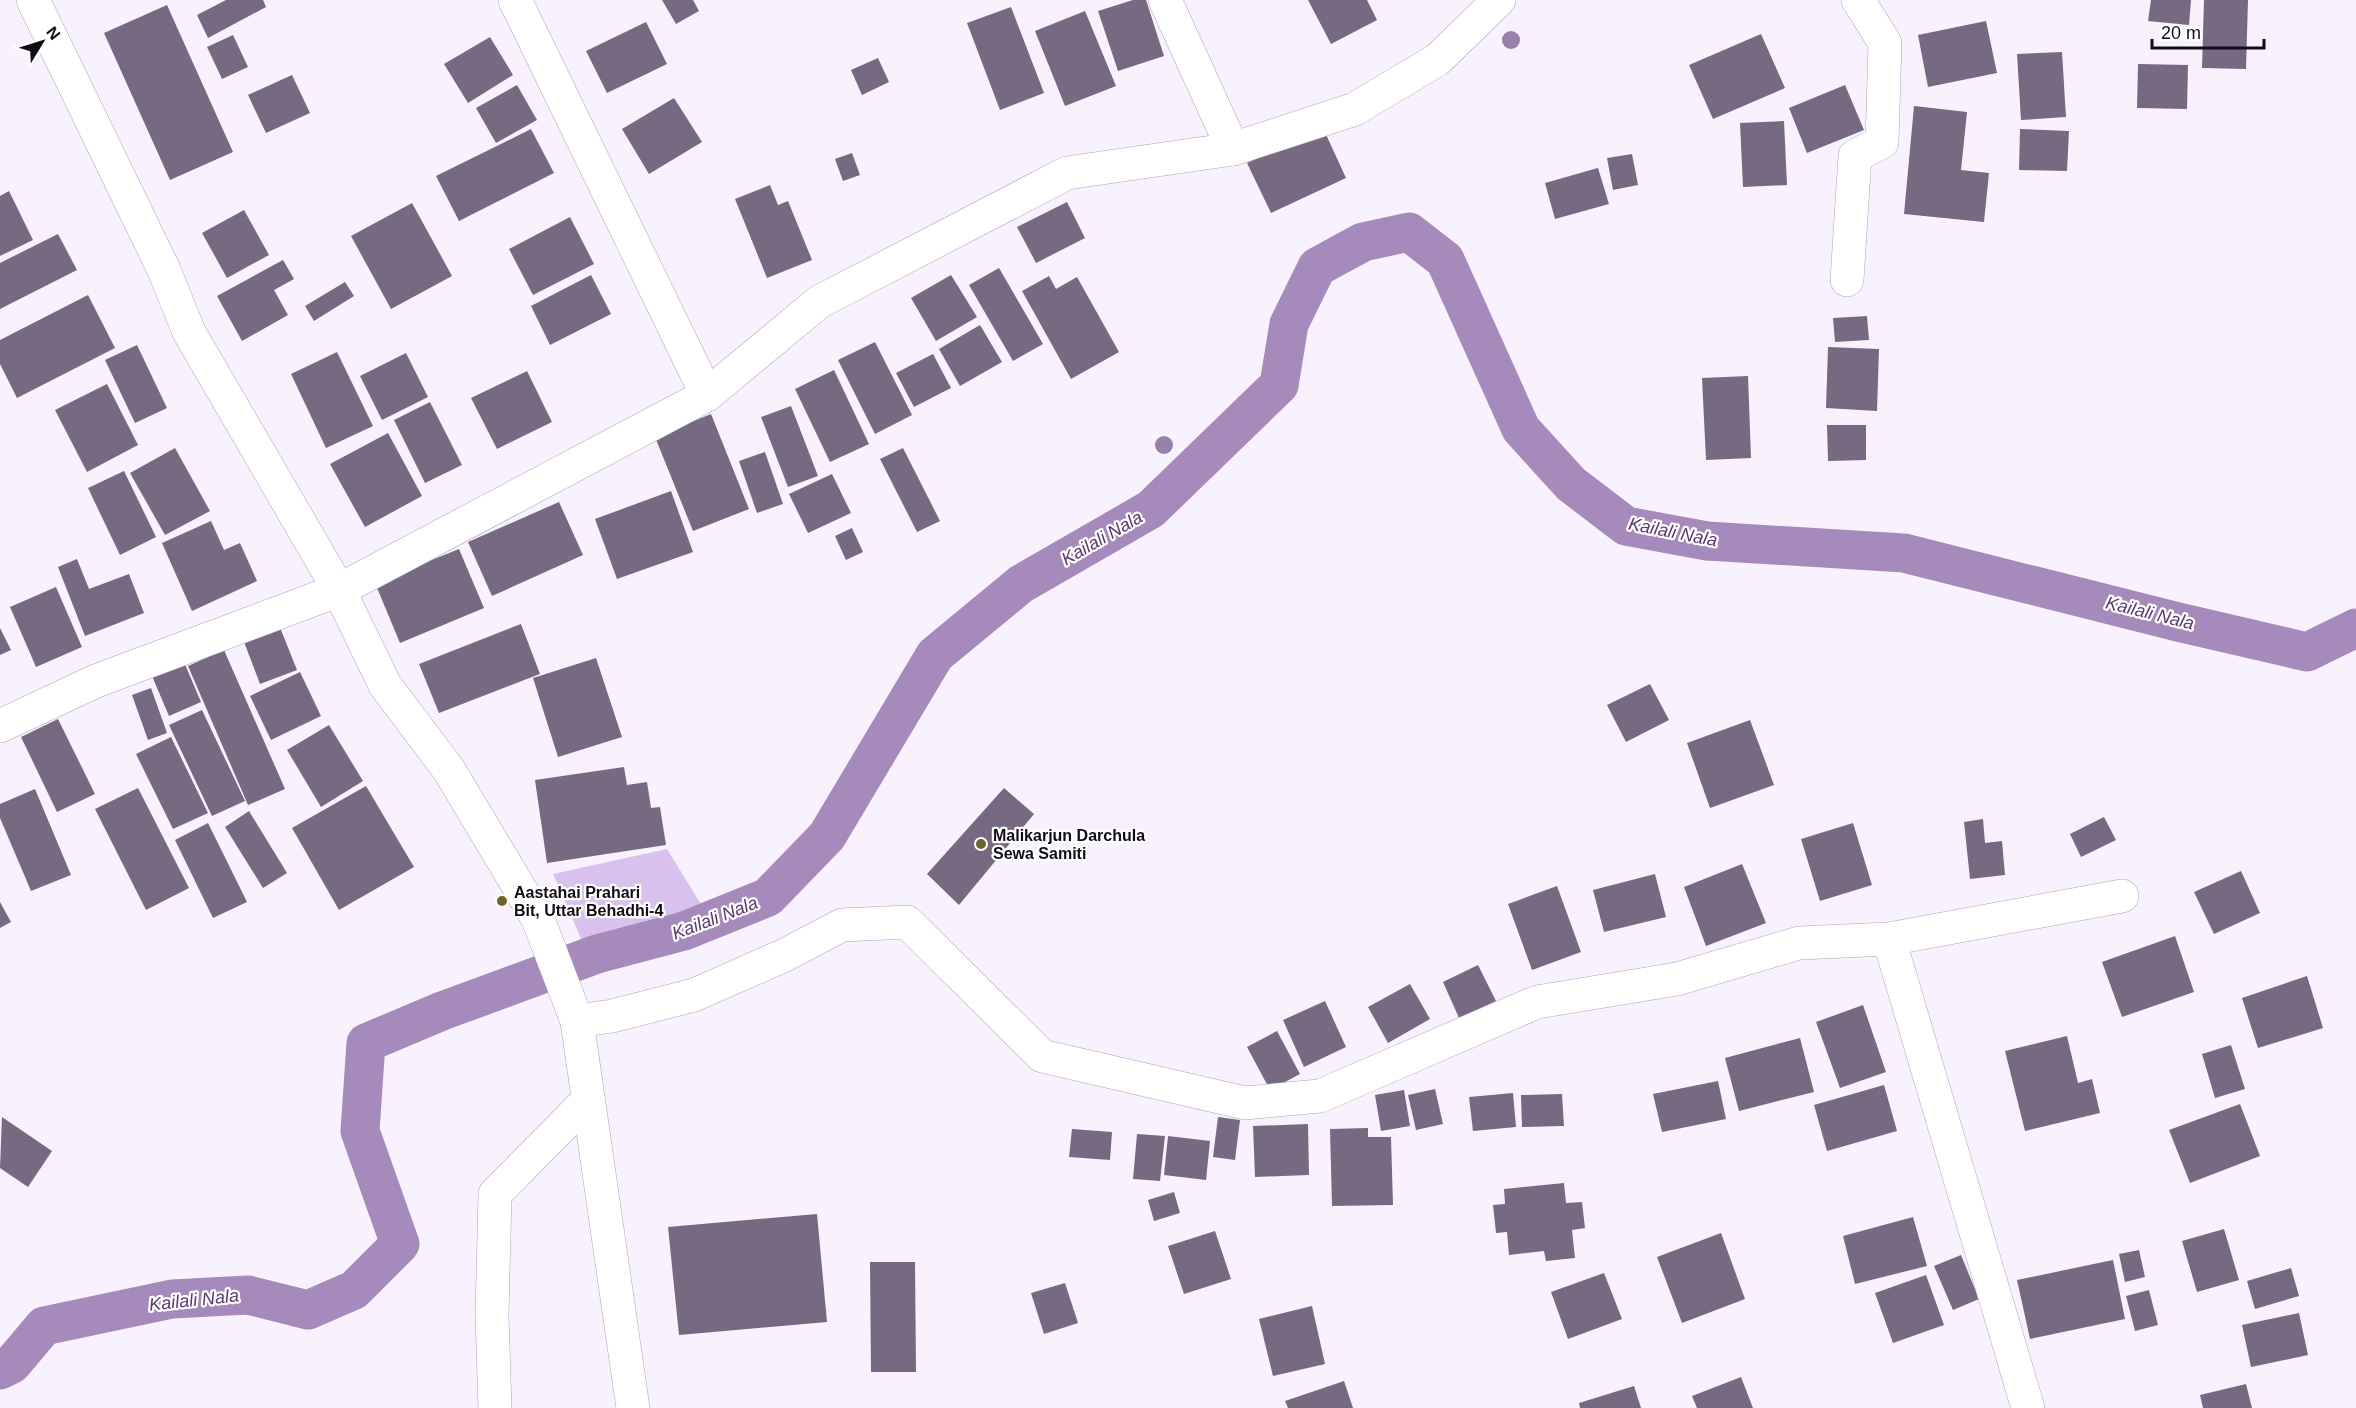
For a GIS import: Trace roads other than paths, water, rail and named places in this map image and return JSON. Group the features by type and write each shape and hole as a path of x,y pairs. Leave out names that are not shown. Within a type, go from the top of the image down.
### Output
{"street":[{"path":"33,0 164,270 189,332 339,590 385,685 449,770 538,919 576,1018 633,1408"},
{"path":"515,0 706,395"},
{"path":"1165,0 1233,149"},
{"path":"0,726 96,681 339,590 706,395 819,302 1067,173 1233,149 1355,109 1437,60 1499,0"},
{"path":"1847,280 1855,156 1882,142 1885,43 1858,0"},
{"path":"576,1018 612,1016 694,994 785,955 842,925 907,922 1042,1056 1245,1103 1320,1095 1537,1002 1677,978 1799,943 1889,939 2122,896"},
{"path":"1889,939 2028,1408"},
{"path":"495,1408 492,1315 495,1194 588,1100"}],"waterway":[{"name":"Kailali Nala","path":"0,1370 12,1364 44,1326 172,1299 248,1295 308,1310 354,1290 400,1244 360,1131 366,1043 442,1011 597,954 684,931 768,897 827,836 935,655 1021,584 1151,509 1279,385 1289,324 1317,267 1363,242 1409,232 1445,260 1521,429 1571,484 1626,526 1707,541 1904,553 2307,652 2356,628"}],"place":[{"name":"Malikarjun Darchula Sewa Samiti","path":"981,844"},
{"name":"Aastahai Prahari Bit, Uttar Behadhi-4","path":"502,901"}]}
